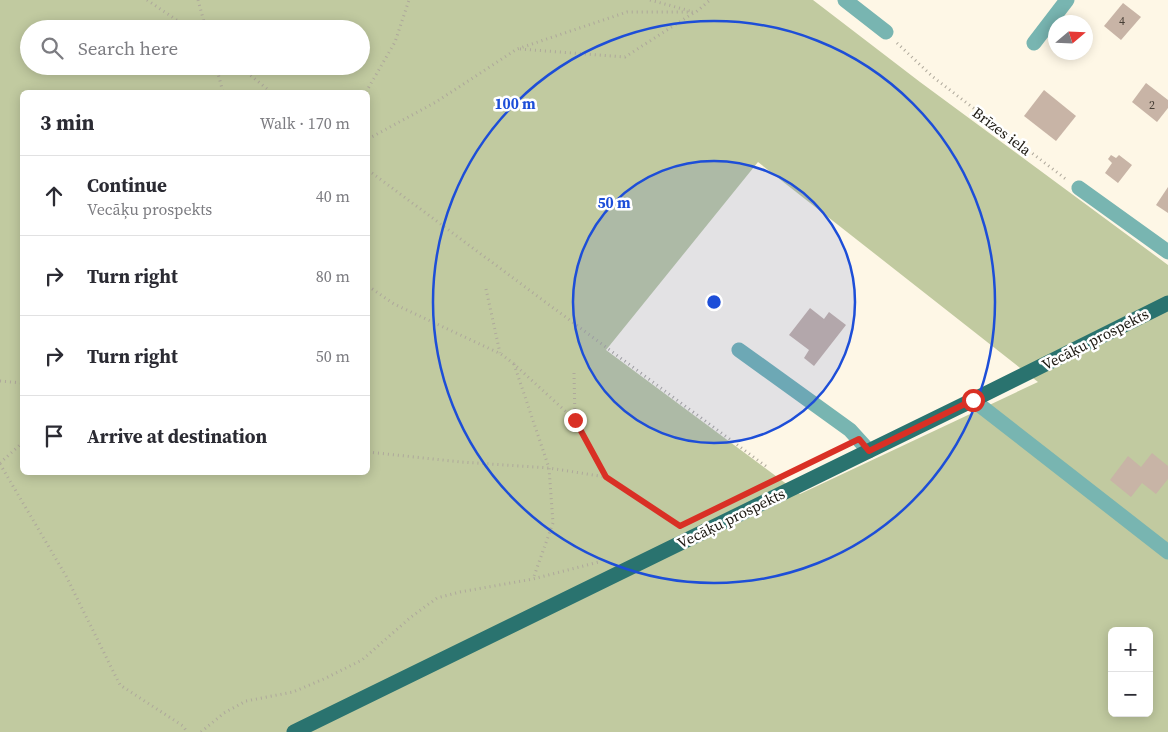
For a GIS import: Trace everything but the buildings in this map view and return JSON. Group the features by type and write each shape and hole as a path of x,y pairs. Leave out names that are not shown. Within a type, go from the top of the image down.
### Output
{"main road":[{"name":"Vecāķu prospekts","path":"294,732 1168,303"}],"street":[{"path":"845,0 886,32"},
{"path":"1034,43 1067,0"},
{"path":"1079,188 1168,252"},
{"path":"739,350 850,430 869,451"},
{"path":"973,400 1168,552"}],"path":[{"path":"147,0 177,20"},
{"path":"198,0 204,20"},
{"path":"367,90 394,42 409,0"},
{"path":"650,0 696,12"},
{"path":"518,49 625,57 696,12 710,0"},
{"path":"370,138 436,102 518,49 627,12 696,12"},
{"name":"Brīzes iela","path":"886,32 933,77 1079,188"},
{"path":"218,75 222,90"},
{"path":"249,75 268,90"},
{"path":"370,171 767,467"},
{"path":"370,287 394,304 500,354 514,364 575,420 606,477"},
{"path":"486,289 500,354"},
{"path":"514,364 549,468 553,523 533,579"},
{"path":"574,373 575,420"},
{"path":"0,381 20,383"},
{"path":"20,445 0,464 66,576 120,685 182,726 187,732"},
{"path":"370,452 461,462 549,468 606,477 680,526"},
{"path":"672,529 689,521"},
{"path":"201,732 224,714 246,701 293,692 362,660 411,617 437,598 533,579 596,564 604,560"}],"green space":[{"path":"0,0 813,0 920,82 1168,265 1168,732 0,732","holes":["758,162 1038,382 800,494 606,350"]}],"route":[{"path":"575,420 606,477 680,526 859,439 869,451 973,400"}]}
